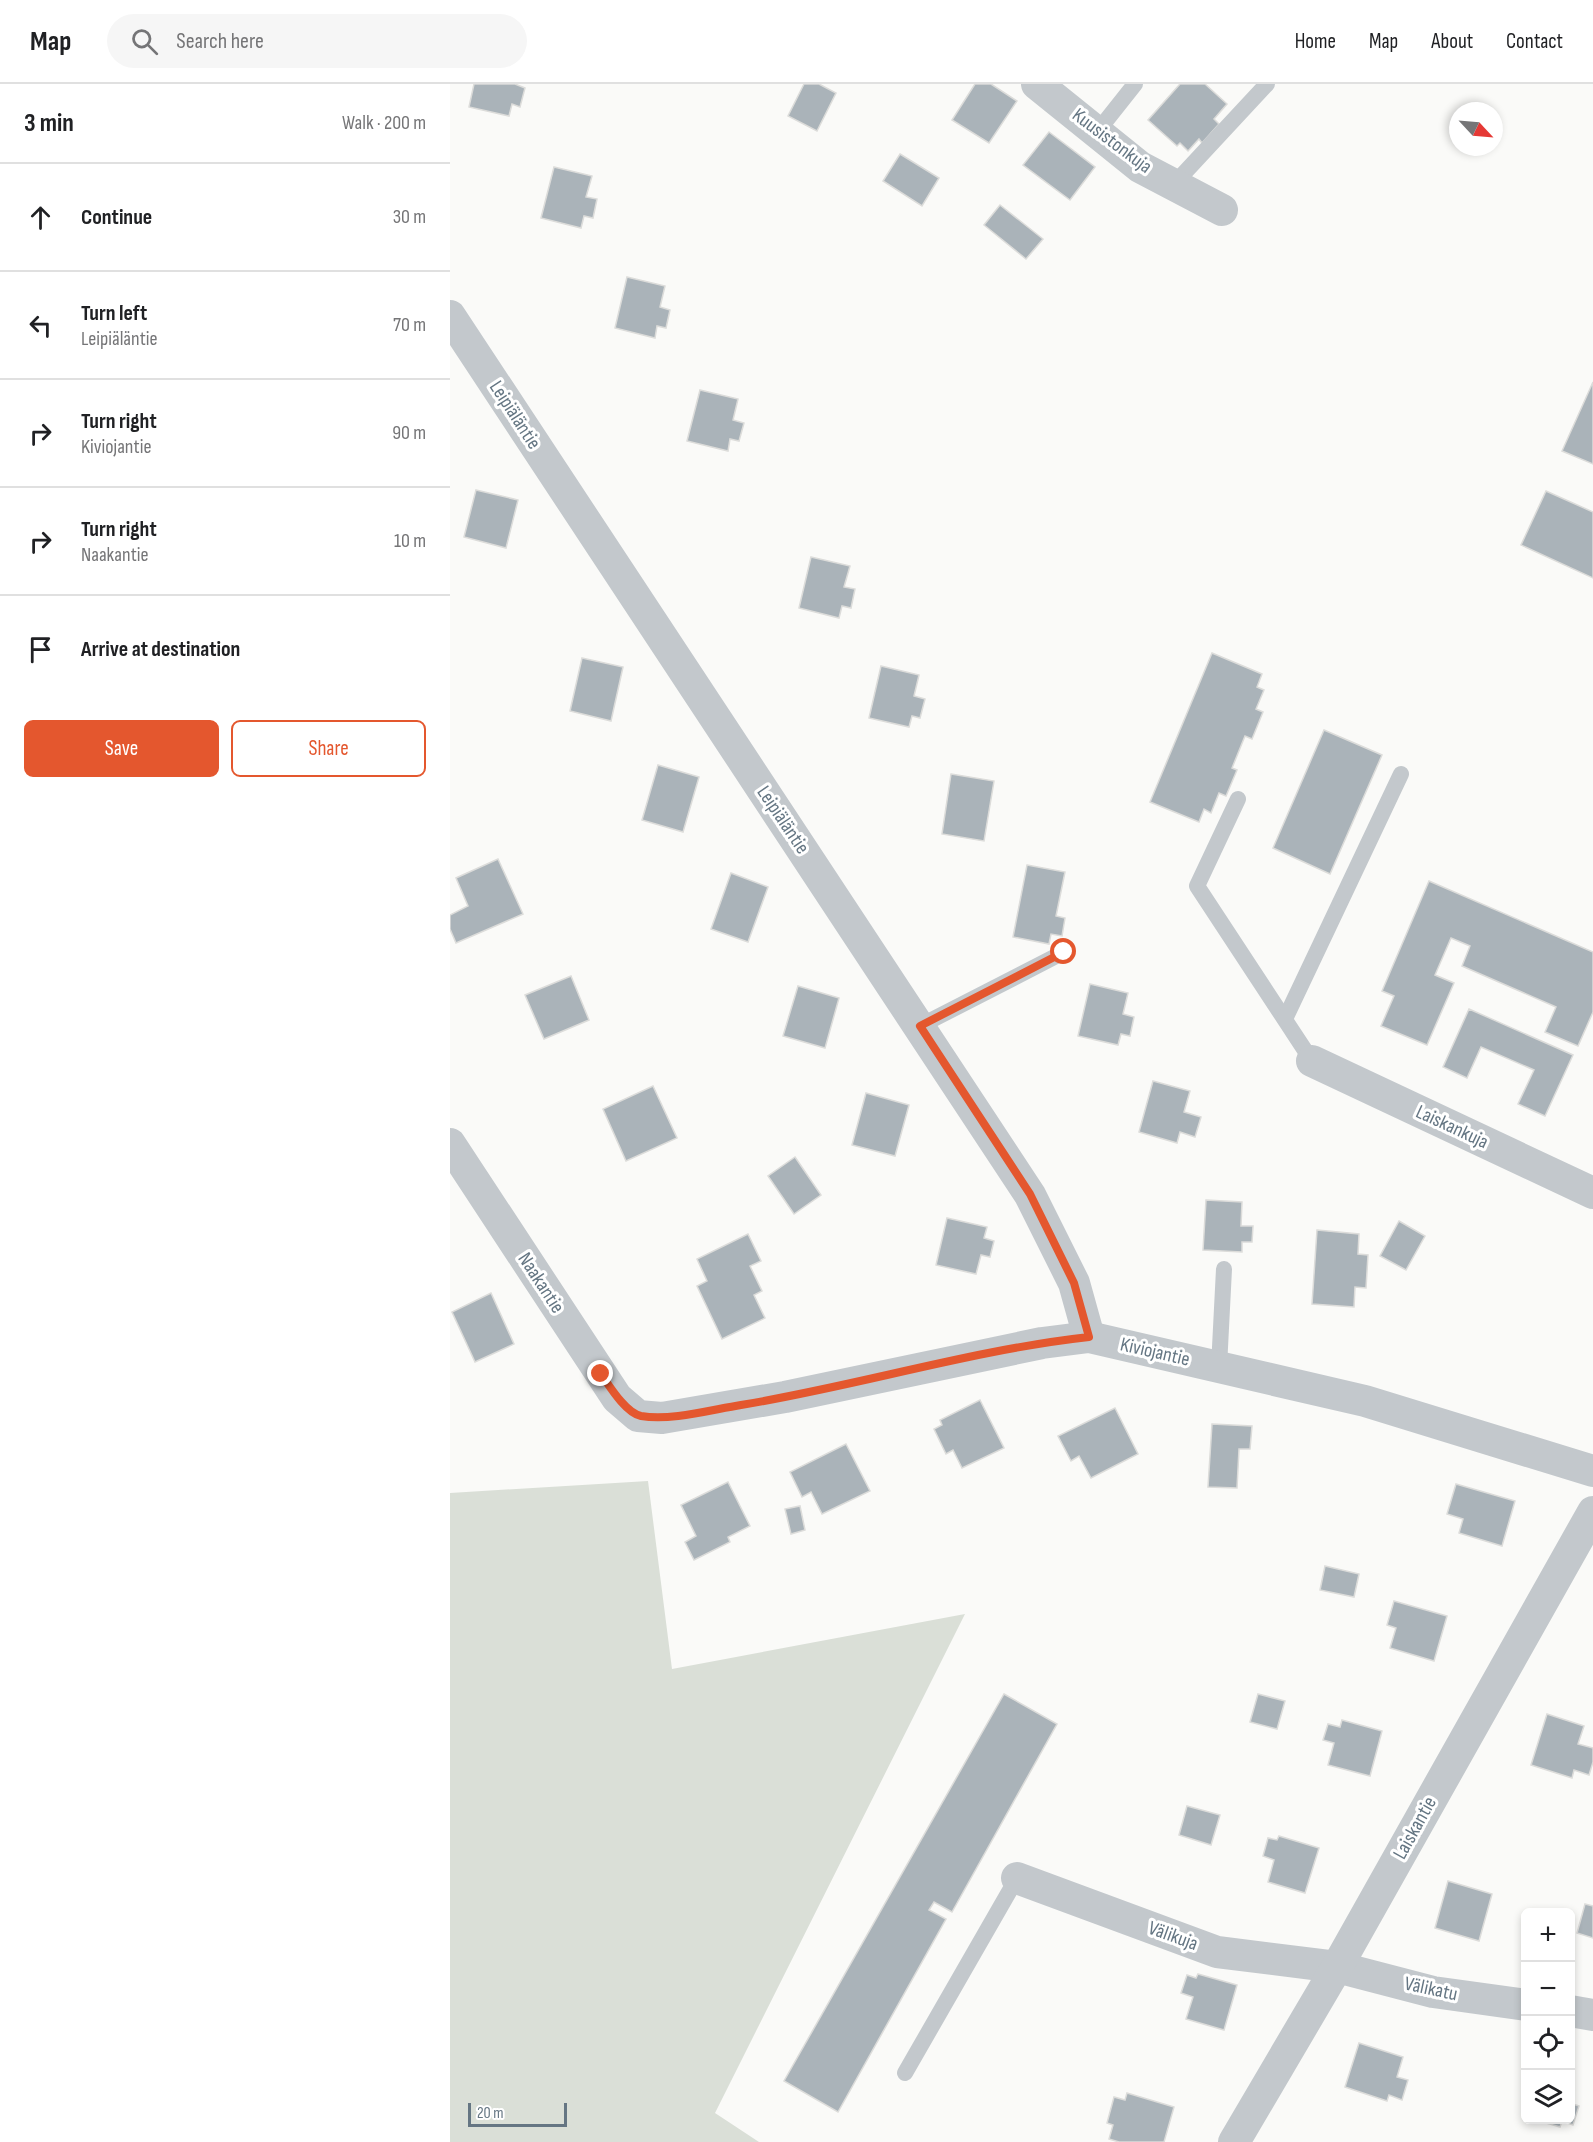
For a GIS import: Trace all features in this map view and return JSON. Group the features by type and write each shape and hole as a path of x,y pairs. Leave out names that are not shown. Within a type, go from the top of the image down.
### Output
{"street":[{"name":"Kuusistonkuja","path":"1037,84 1140,166 1222,210"},
{"name":"Leipiäläntie","path":"450,316 1030,1194 1074,1283 1089,1337"},
{"name":"Laiskankuja","path":"1312,1061 1593,1193"},
{"name":"Naakantie","path":"450,1144 617,1398 638,1416"},
{"name":"Kiviojantie","path":"638,1416 662,1418 785,1397 1042,1342 1089,1337 1365,1401 1593,1471"},
{"name":"Laiskantie","path":"1234,2142 1337,1967 1593,1512"},
{"name":"Välikuja","path":"1017,1878 1217,1952 1337,1967"},
{"name":"Välikatu","path":"1337,1967 1433,1992 1521,2004"},
{"path":"1575,2012 1593,2014"}],"lane":[{"path":"1097,132 1135,84"},
{"path":"1174,184 1267,84"},
{"path":"1285,1019 1401,774"},
{"path":"1238,799 1197,886 1312,1061"},
{"path":"920,1026 1064,952"},
{"path":"1220,1367 1224,1269"},
{"path":"905,2073 1017,1878"}],"shaded area":[{"path":"648,1481 672,1669 965,1614 715,2113 759,2142 450,2142 450,1493"}],"building":[{"path":"474,84 515,84 525,88 520,107 512,104 509,116 469,107"},
{"path":"804,84 819,84 836,93 817,131 788,116"},
{"path":"975,84 991,84 1017,101 989,143 952,120"},
{"path":"1180,84 1205,84 1227,104 1214,119 1219,124 1202,143 1199,139 1188,151 1180,143 1177,146 1148,120"},
{"path":"1049,132 1095,167 1070,200 1023,165"},
{"path":"900,154 939,178 922,206 883,181"},
{"path":"554,167 592,176 586,197 597,199 593,218 584,216 581,228 541,218"},
{"path":"1000,205 1043,239 1026,259 984,225"},
{"path":"627,277 665,286 660,307 670,310 666,328 657,326 655,338 615,328"},
{"path":"1593,382 1593,464 1562,451"},
{"path":"700,390 738,399 733,420 744,423 739,441 730,439 728,451 687,441"},
{"path":"476,490 518,500 506,548 464,537"},
{"path":"1546,491 1593,512 1593,578 1521,545"},
{"path":"811,557 850,566 844,587 855,589 851,608 842,606 839,618 799,608"},
{"path":"1212,653 1262,674 1257,687 1264,690 1256,709 1263,712 1252,739 1245,736 1232,768 1237,770 1226,796 1219,793 1211,813 1204,809 1199,822 1150,802"},
{"path":"582,658 623,667 611,721 570,711"},
{"path":"881,666 919,675 914,696 925,699 920,718 912,716 909,727 869,718"},
{"path":"1324,730 1382,755 1330,874 1273,848"},
{"path":"658,765 699,777 683,832 642,820"},
{"path":"951,774 994,781 984,841 942,834"},
{"path":"498,859 523,914 456,943 450,929 450,915 468,906 456,878"},
{"path":"1027,865 1065,872 1056,916 1065,918 1062,936 1051,934 1049,944 1013,937"},
{"path":"731,873 768,887 748,942 711,929"},
{"path":"1429,881 1593,952 1593,1012 1578,1046 1545,1032 1556,1007 1462,966 1470,946 1451,938 1435,975 1454,983 1427,1045 1381,1026 1394,996 1382,991"},
{"path":"571,976 589,1020 544,1039 525,995"},
{"path":"1090,984 1128,993 1123,1014 1134,1017 1130,1036 1121,1034 1118,1045 1078,1036"},
{"path":"798,986 839,998 825,1048 783,1036"},
{"path":"1469,1009 1573,1055 1545,1116 1518,1104 1534,1070 1481,1047 1467,1078 1443,1067"},
{"path":"1153,1081 1190,1091 1184,1112 1201,1117 1195,1137 1180,1132 1177,1143 1139,1132"},
{"path":"653,1086 677,1138 626,1161 603,1109"},
{"path":"866,1093 909,1105 895,1156 852,1145"},
{"path":"795,1157 821,1195 794,1214 768,1176"},
{"path":"1206,1200 1242,1202 1241,1226 1253,1226 1252,1242 1242,1242 1242,1252 1203,1250"},
{"path":"947,1218 987,1227 984,1238 994,1241 990,1257 981,1255 976,1274 936,1265"},
{"path":"1399,1221 1425,1236 1406,1270 1380,1256"},
{"path":"1317,1230 1359,1234 1358,1254 1368,1255 1366,1288 1355,1287 1354,1307 1312,1304"},
{"path":"748,1234 761,1261 750,1266 762,1291 754,1295 765,1318 722,1339 697,1286 707,1281 697,1259"},
{"path":"491,1293 514,1344 475,1362 452,1312"},
{"path":"980,1400 1004,1448 962,1468 953,1450 946,1454 934,1429 942,1425 940,1420"},
{"path":"1115,1408 1138,1454 1091,1478 1079,1456 1071,1461 1058,1436"},
{"path":"1212,1424 1252,1426 1250,1449 1239,1449 1237,1488 1208,1487"},
{"path":"846,1444 870,1491 822,1514 811,1492 802,1497 790,1472"},
{"path":"728,1482 750,1526 728,1537 730,1542 694,1560 685,1542 696,1536 681,1505"},
{"path":"1456,1484 1515,1501 1502,1546 1459,1533 1463,1519 1447,1514"},
{"path":"800,1506 805,1530 791,1534 785,1509"},
{"path":"1325,1566 1359,1574 1354,1597 1320,1590"},
{"path":"1394,1601 1447,1616 1434,1661 1390,1648 1396,1628 1387,1625"},
{"path":"1004,1694 1057,1724 952,1912 934,1902 929,1910 946,1919 838,2112 784,2081"},
{"path":"1258,1694 1285,1701 1277,1729 1250,1722"},
{"path":"1547,1714 1584,1726 1578,1744 1593,1748 1593,1762 1589,1775 1574,1770 1572,1778 1531,1765"},
{"path":"1342,1720 1382,1731 1370,1776 1328,1765 1334,1743 1323,1740 1328,1724 1340,1727"},
{"path":"1187,1806 1220,1815 1211,1845 1179,1835"},
{"path":"1279,1836 1319,1848 1305,1893 1268,1882 1274,1860 1263,1856 1268,1838 1277,1840"},
{"path":"1448,1881 1492,1894 1479,1941 1435,1928"},
{"path":"1585,1904 1593,1906 1593,1938 1577,1933"},
{"path":"1198,1974 1237,1985 1224,2030 1186,2019 1193,1997 1181,1993 1187,1975 1196,1978"},
{"path":"1359,2043 1403,2057 1397,2077 1408,2080 1402,2100 1389,2095 1387,2101 1345,2087"},
{"path":"1127,2093 1174,2107 1164,2142 1119,2142 1109,2139 1113,2125 1107,2123 1114,2097 1125,2100"},
{"path":"1575,2105 1579,2106 1575,2119"}],"route":[{"path":"601,1374 617,1398 638,1416 662,1418 785,1397 1042,1342 1089,1337 1074,1283 1030,1194 920,1026 1064,952"}]}
